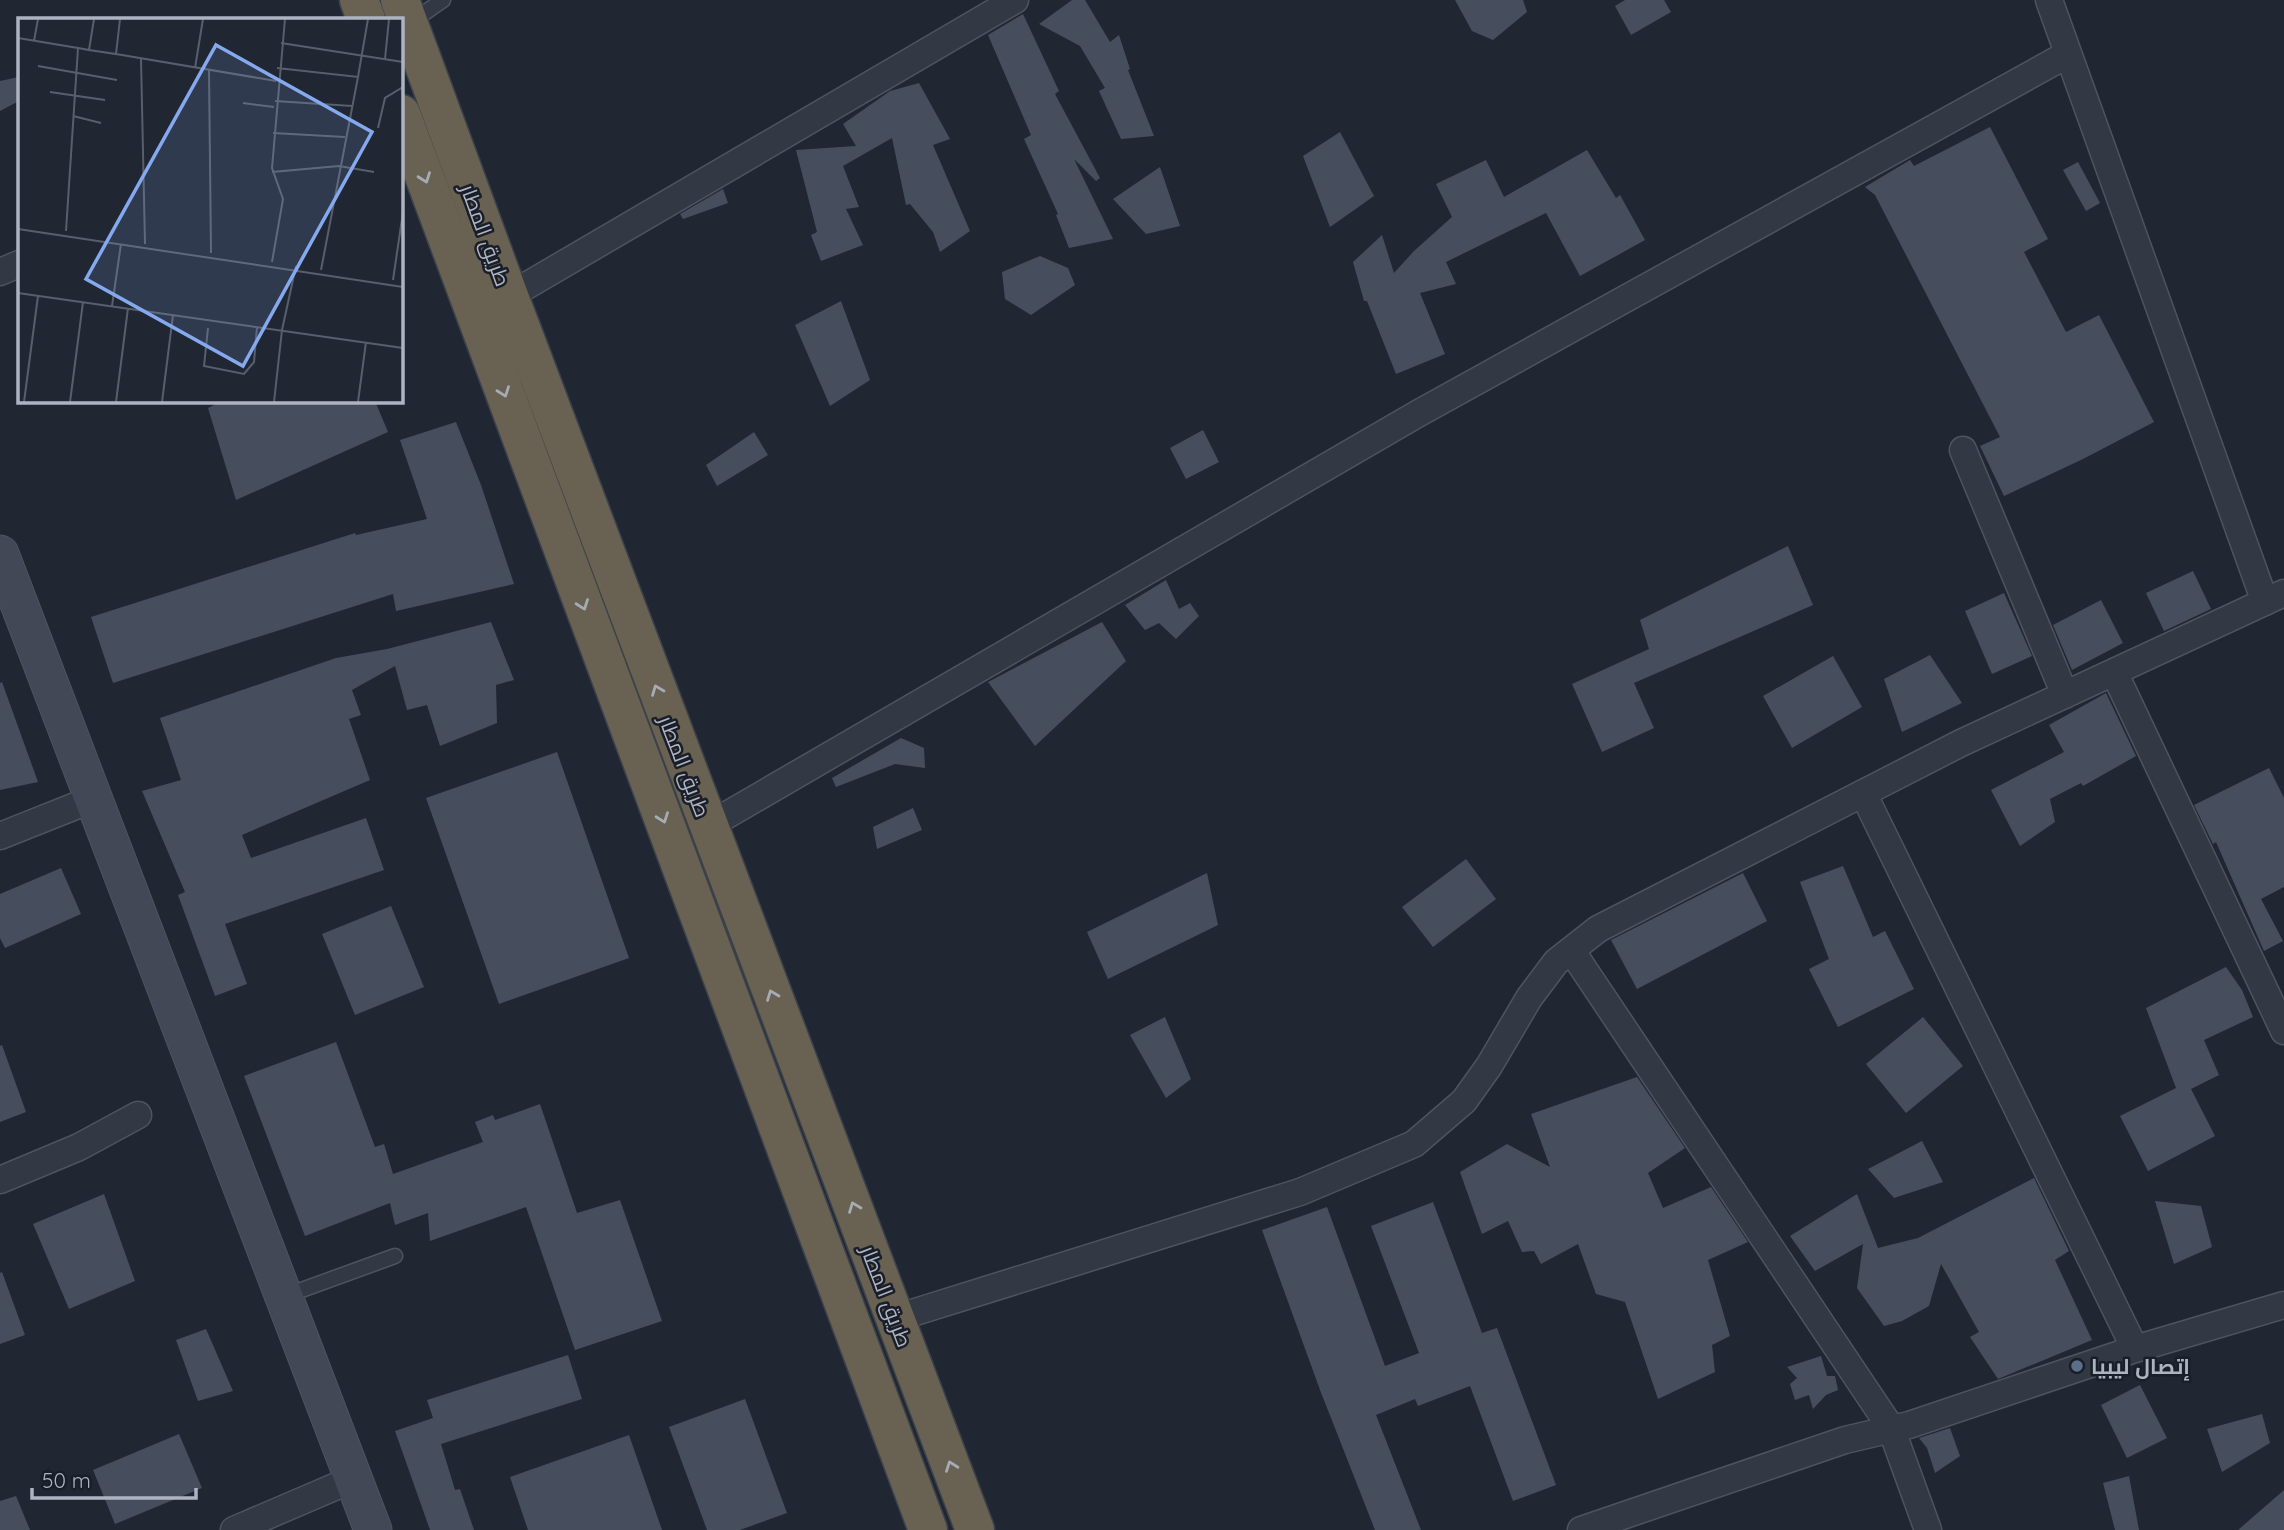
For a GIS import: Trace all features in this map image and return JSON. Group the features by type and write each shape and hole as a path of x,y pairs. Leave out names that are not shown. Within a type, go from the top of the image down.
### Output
{"highway":[{"path":"359,0 366,18"},
{"name":"طريق المطار","path":"404,12 708,826 896,1318 963,1526"},
{"name":"طريق المطار","path":"402,119 928,1530"}],"street":[{"path":"509,296 1015,0"},
{"path":"896,1318 1300,1192 1414,1144 1464,1101 1489,1066 1529,998 1556,962 1598,929 1961,743 2275,598 2049,0"},
{"path":"708,826 1419,413 2068,54"},
{"path":"0,272 18,264"},
{"path":"1963,450 2065,695"},
{"path":"0,554 373,1530"},
{"path":"2114,672 2284,1031"},
{"path":"1863,793 2135,1349"},
{"path":"0,836 93,799"},
{"path":"1571,950 1891,1428 1928,1530"},
{"path":"0,1180 79,1147 138,1115"},
{"path":"1581,1530 1846,1440 1909,1425 2135,1349 2284,1305"},
{"path":"234,1530 353,1479"}],"lane":[{"path":"404,12 443,0"},
{"path":"284,1297 396,1256"}],"building":[{"path":"1072,0 1085,0 1110,42 1119,35 1130,69 1128,70 1154,136 1121,139 1099,91 1105,88 1080,46 1039,24"},
{"path":"1455,0 1523,0 1527,12 1493,40 1472,31"},
{"path":"1625,0 1664,0 1671,12 1631,35 1615,6"},
{"path":"1023,14 1059,91 1055,94 1100,178 1096,181 1074,159 1113,239 1069,248 1056,215 1058,214 1024,139 1031,135 988,35"},
{"path":"18,77 18,102 0,111 0,81"},
{"path":"919,83 950,139 933,145 970,231 940,252 933,232 910,204 906,205 892,138 843,166 859,207 846,209 863,245 821,261 811,235 817,232 796,150 856,146 843,124 890,91"},
{"path":"1990,127 2048,239 2024,252 2066,332 2099,315 2154,422 2004,496 1980,446 2000,437 1875,195 1865,187 1910,160 1914,166"},
{"path":"1340,132 1374,196 1330,227 1303,156"},
{"path":"1587,150 1616,198 1620,195 1645,240 1580,276 1546,213 1446,262 1456,284 1420,293 1445,354 1396,374 1367,301 1364,301 1353,262 1382,235 1394,273 1452,217 1436,184 1486,160 1504,197"},
{"path":"2078,162 2100,203 2086,211 2063,170"},
{"path":"1160,167 1180,226 1146,234 1113,199"},
{"path":"723,189 728,203 683,219 680,214"},
{"path":"1040,256 1068,268 1075,285 1031,315 1005,299 1002,272"},
{"path":"841,301 870,380 830,406 795,325"},
{"path":"220,402 375,402 388,432 236,500 208,408"},
{"path":"456,422 481,485 514,584 396,611 393,594 113,683 91,617 355,533 356,535 427,519 400,440"},
{"path":"1203,430 1219,462 1186,479 1170,448"},
{"path":"754,432 768,455 717,486 706,465"},
{"path":"1788,546 1813,605 1634,683 1654,728 1602,752 1572,684 1649,649 1640,620"},
{"path":"2193,571 2211,609 2164,631 2146,593"},
{"path":"1166,580 1179,609 1190,603 1199,616 1176,639 1159,623 1145,630 1125,605"},
{"path":"2004,593 2032,656 1992,674 1965,611"},
{"path":"2101,600 2123,643 2072,670 2053,625"},
{"path":"491,622 514,680 496,685 497,723 440,746 427,705 407,710 395,666 352,690 361,715 349,719 370,780 242,835 251,858 366,818 384,870 225,924 247,984 215,996 178,895 185,892 142,791 181,780 160,718 336,658 387,649"},
{"path":"1102,622 1126,661 1035,746 988,682"},
{"path":"1930,655 1962,703 1902,732 1884,679"},
{"path":"1833,656 1862,707 1792,748 1763,696"},
{"path":"2,682 38,782 0,790 0,683"},
{"path":"2106,693 2136,756 2083,786 2081,783 2050,799 2055,822 2020,846 1991,790 2064,752 2049,725"},
{"path":"901,738 924,748 925,768 895,764 836,787 832,778"},
{"path":"557,752 629,958 499,1004 426,798"},
{"path":"2269,768 2284,798 2284,887 2261,899 2283,941 2264,951 2216,842 2213,844 2194,805"},
{"path":"913,808 922,830 877,849 873,827"},
{"path":"1466,859 1496,899 1433,947 1402,907"},
{"path":"1843,866 1873,937 1885,931 1914,989 1838,1027 1809,969 1829,959 1800,882"},
{"path":"61,868 81,914 5,948 0,938 0,894"},
{"path":"1207,873 1218,925 1108,979 1087,932"},
{"path":"1743,873 1767,921 1637,989 1611,940"},
{"path":"391,906 424,987 355,1015 322,934"},
{"path":"2226,967 2242,990 2253,1017 2204,1040 2219,1075 2191,1089 2215,1136 2148,1171 2120,1116 2176,1088 2146,1008"},
{"path":"1165,1017 1191,1079 1166,1098 1130,1035"},
{"path":"1923,1017 1963,1066 1906,1113 1866,1064"},
{"path":"336,1042 375,1147 384,1144 393,1174 483,1142 475,1122 493,1115 495,1120 540,1104 577,1213 620,1200 662,1321 575,1350 526,1207 430,1241 428,1213 395,1225 390,1203 305,1236 244,1076"},
{"path":"2,1045 26,1112 0,1122 0,1046"},
{"path":"1637,1077 1685,1148 1648,1173 1663,1208 1711,1187 1748,1242 1708,1260 1730,1336 1712,1345 1715,1372 1658,1399 1625,1302 1596,1294 1578,1244 1541,1264 1534,1251 1522,1252 1508,1221 1482,1234 1460,1172 1507,1144 1550,1167 1531,1114"},
{"path":"1922,1141 1943,1182 1894,1198 1868,1169"},
{"path":"2034,1178 2069,1251 2055,1260 2092,1340 1998,1379 1970,1337 1979,1332 1941,1264 1929,1306 1902,1321 1884,1326 1857,1288 1863,1244 1815,1271 1790,1236 1857,1194 1878,1248 1918,1238"},
{"path":"104,1194 135,1281 69,1309 33,1224"},
{"path":"2155,1201 2201,1206 2212,1247 2174,1264"},
{"path":"1433,1202 1482,1333 1497,1328 1556,1485 1513,1501 1470,1386 1418,1406 1415,1399 1376,1415 1421,1530 1375,1530 1320,1390 1262,1230 1327,1207 1385,1366 1419,1353 1371,1226"},
{"path":"2,1272 25,1335 0,1344 0,1273"},
{"path":"206,1329 233,1391 198,1401 176,1340"},
{"path":"568,1355 582,1399 441,1444 455,1490 460,1489 474,1530 430,1530 395,1431 433,1418 427,1400"},
{"path":"1821,1356 1827,1376 1835,1376 1838,1390 1826,1395 1813,1409 1809,1395 1795,1400 1790,1384 1797,1378 1787,1367"},
{"path":"2140,1385 2167,1438 2127,1458 2101,1405"},
{"path":"745,1399 787,1513 740,1530 707,1530 669,1427"},
{"path":"2262,1414 2270,1443 2222,1472 2207,1429"},
{"path":"1950,1428 1960,1456 1935,1473 1927,1448 1919,1438"},
{"path":"179,1434 202,1488 115,1524 93,1470"},
{"path":"629,1435 662,1530 528,1530 510,1477"},
{"path":"2129,1476 2139,1530 2115,1530 2103,1483"},
{"path":"2284,1490 2284,1530 2238,1530"},
{"path":"16,1496 30,1530 0,1530 0,1501"}],"place":[{"name":"إتصال ليبيا","path":"2077,1366"}]}
